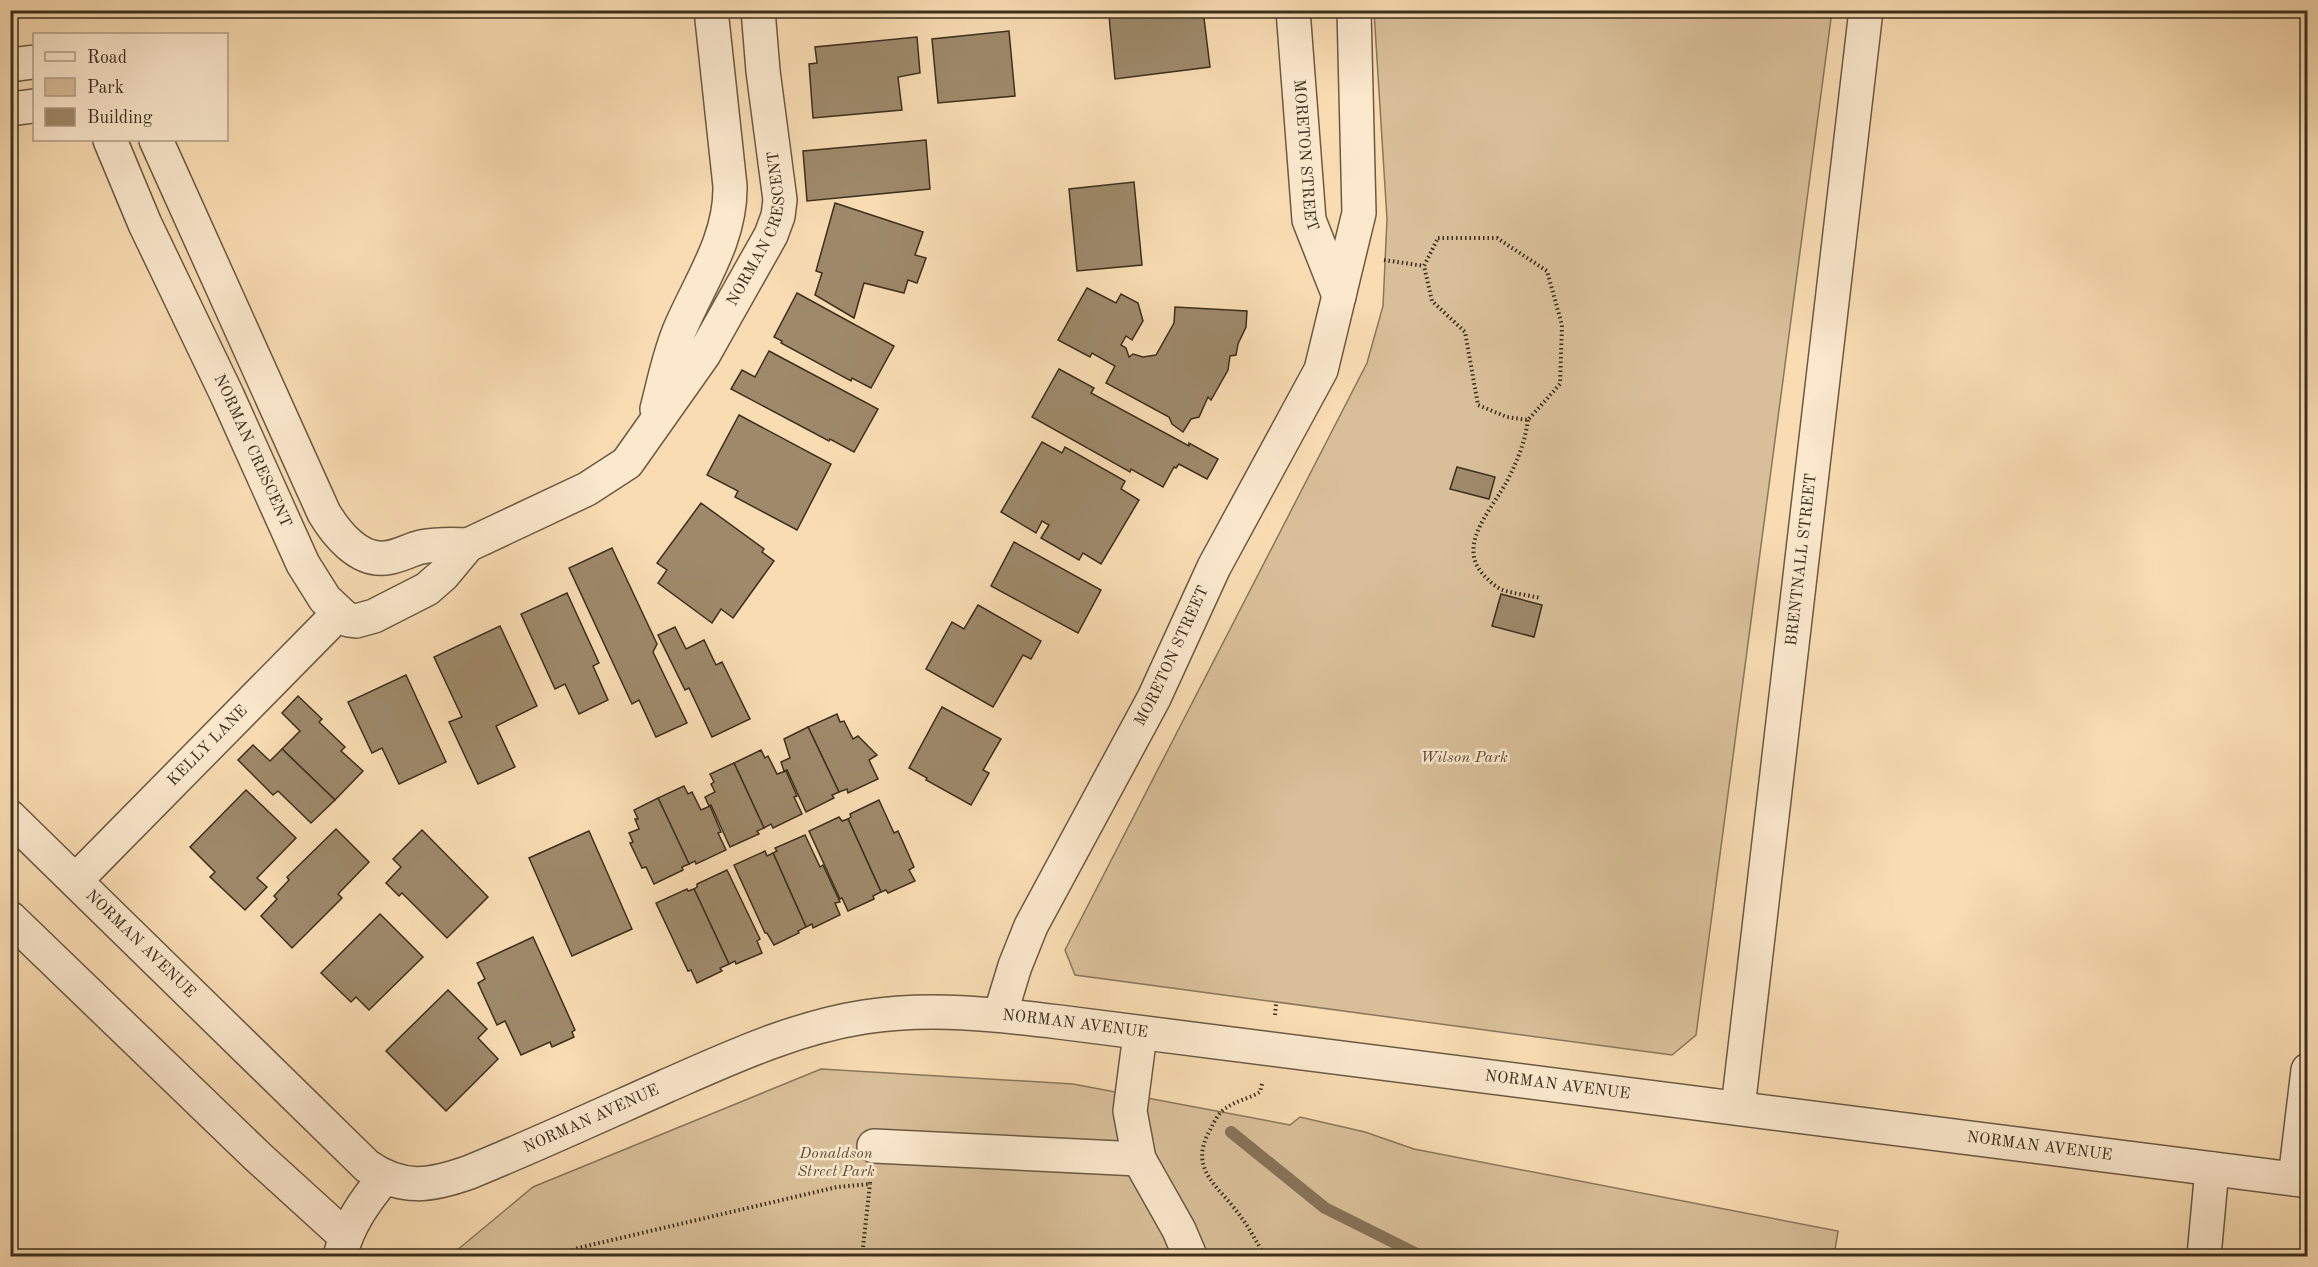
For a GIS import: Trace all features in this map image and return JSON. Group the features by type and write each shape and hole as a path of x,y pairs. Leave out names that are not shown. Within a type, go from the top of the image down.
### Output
{"street":[{"name":"NORMAN CRESCENT","path":"654,423 675,343 722,238 730,213 730,186 711,10"},
{"name":"NORMAN CRESCENT","path":"110,141 146,224 227,395 303,564 320,593 339,613 348,620 361,621 418,594 442,575 468,545 587,489 620,469 636,453 654,423 692,372 717,333 771,236 778,216 780,200 763,71 758,10"},
{"name":"MORETON STREET","path":"1293,10 1309,220 1339,296"},
{"name":"MORETON STREET","path":"1000,1015 1030,926 1154,698 1214,567 1321,370 1359,213 1353,10"},
{"name":"BRENTNALL STREET","path":"1738,1108 1866,10"},
{"path":"10,65 33,62"},
{"path":"10,109 33,106"},
{"name":"NORMAN CRESCENT","path":"156,141 332,527 349,544 378,558 387,558 424,546 468,545"},
{"name":"KELLY LANE","path":"76,880 339,613"},
{"name":"NORMAN AVENUE","path":"10,817 356,1156 384,1178 405,1184 442,1182 462,1175 714,1065 783,1038 825,1025 863,1017 901,1012 952,1011 1000,1015 2301,1180"},
{"path":"10,918 257,1156 343,1247 363,1205 384,1178"},
{"path":"1140,1034 1130,1112 1139,1159 1179,1230 1191,1257"},
{"path":"2301,1180 2307,1070"},
{"path":"874,1146 1139,1159"},
{"path":"2204,1257 2212,1169"}],"path":[{"path":"1528,420 1507,417 1478,405 1465,332 1432,301 1424,266 1438,238 1497,238 1547,271 1562,324 1560,384 1528,420 1526,438 1507,482 1483,519 1472,552 1475,565 1486,578 1502,590 1540,598"},
{"path":"1265,1257 1241,1216 1209,1180 1203,1168 1202,1155 1206,1137 1215,1119 1226,1108 1260,1092 1276,1004"},
{"path":"862,1257 874,1146"},
{"path":"560,1257 578,1248 837,1186 870,1184"}],"green space":[{"name":"Wilson Park","path":"1374,11 1832,11 1696,1035 1672,1055 1075,975 1065,950 1367,363 1383,306 1387,219"},
{"name":"Donaldson Street Park","path":"821,1069 1073,1084 1290,1125 1300,1117 1365,1132 1414,1149 1838,1231 1834,1256 450,1256 533,1187"}],"building":[{"path":"1159,10 1203,10 1210,67 1115,79 1109,16"},
{"path":"1009,31 1015,96 938,103 932,39"},
{"path":"917,37 920,73 898,77 902,110 813,118 809,64 817,63 815,47"},
{"path":"926,140 930,189 807,201 803,151"},
{"path":"1134,182 1142,265 1077,271 1069,189"},
{"path":"835,203 923,232 915,255 926,258 917,283 908,280 904,293 864,283 854,318 815,295 822,273 816,271"},
{"path":"1087,288 1116,303 1121,294 1138,303 1143,321 1132,340 1126,336 1121,345 1126,348 1129,357 1133,354 1143,357 1156,355 1174,323 1175,307 1247,311 1246,327 1238,344 1236,355 1230,356 1228,370 1211,400 1208,397 1199,417 1191,419 1183,432 1172,424 1169,417 1106,383 1115,366 1092,353 1090,357 1058,340"},
{"path":"797,293 894,346 871,388 852,378 851,381 774,337"},
{"path":"769,351 878,409 854,452 731,389 742,370 755,377"},
{"path":"1059,369 1094,388 1091,393 1189,446 1189,443 1218,459 1207,479 1179,464 1176,468 1174,467 1163,487 1131,469 1130,472 1032,417"},
{"path":"739,415 831,464 797,530 735,497 738,491 707,475"},
{"path":"1042,442 1062,453 1065,447 1125,481 1121,489 1139,500 1101,564 1083,553 1079,560 1041,538 1049,525 1042,521 1036,533 1001,512"},
{"path":"1457,467 1495,477 1489,499 1450,489"},
{"path":"701,503 764,549 762,552 774,561 733,618 721,609 712,623 658,583 667,570 657,563"},
{"path":"1014,542 1101,590 1078,633 991,586"},
{"path":"612,548 657,644 653,652 687,723 656,737 639,700 632,704 569,568"},
{"path":"567,593 599,663 593,666 608,700 579,714 565,684 555,689 521,614"},
{"path":"1501,594 1542,605 1534,637 1492,626"},
{"path":"978,605 1041,641 1031,659 1023,655 993,707 926,669 952,622 964,629"},
{"path":"500,626 537,706 496,726 515,767 478,784 449,722 462,717 434,657"},
{"path":"675,627 686,649 704,640 716,665 722,662 750,719 712,737 689,688 685,690 658,635"},
{"path":"406,675 446,762 399,784 382,748 372,753 348,702"},
{"path":"298,696 322,719 319,722 345,747 341,751 363,771 335,800 282,749 300,731 282,713"},
{"path":"942,707 1001,739 983,770 989,773 971,805 909,768"},
{"path":"837,714 840,722 844,721 853,739 858,736 877,755 869,760 878,779 848,793 847,789 839,792 808,727"},
{"path":"808,727 839,792 832,795 834,798 806,812 781,762 790,758 784,739"},
{"path":"253,745 270,761 282,749 335,800 311,823 278,791 273,795 238,760"},
{"path":"761,750 765,758 768,756 777,774 786,771 802,814 773,828 771,824 764,828 734,763"},
{"path":"734,763 764,828 757,831 759,834 730,847 705,797 715,792 710,774"},
{"path":"684,786 688,794 692,792 701,810 710,806 726,850 696,864 695,861 689,864 658,798"},
{"path":"246,790 296,838 257,878 267,887 245,910 210,877 215,872 190,847"},
{"path":"658,798 689,864 682,867 683,870 654,884 646,867 642,868 630,843 633,842 629,833 639,829 634,810"},
{"path":"879,800 894,833 898,831 914,867 909,870 915,881 888,893 886,890 881,892 848,819 851,817 850,814"},
{"path":"839,817 842,821 848,819 881,892 873,896 874,899 848,911 842,898 840,899 809,831"},
{"path":"336,829 369,862 338,894 342,898 292,948 261,916 277,899 274,896 289,880 287,877"},
{"path":"422,830 488,897 447,938 402,893 399,896 386,883 401,867 393,859"},
{"path":"589,831 632,929 572,956 529,858"},
{"path":"805,835 820,867 823,865 840,902 835,903 840,915 813,928 812,924 806,927 773,853 777,851 775,848"},
{"path":"765,851 767,856 773,853 806,927 774,945 765,933 734,865"},
{"path":"727,870 760,939 757,941 762,953 736,964 735,961 729,964 694,889 697,884"},
{"path":"687,889 688,891 694,889 729,964 720,968 722,971 697,983 691,970 688,971 656,903"},
{"path":"380,914 423,957 369,1010 356,997 351,1002 321,973"},
{"path":"533,937 575,1030 572,1032 574,1037 552,1047 550,1042 521,1055 505,1021 497,1025 478,983 485,979 477,963"},
{"path":"448,990 487,1029 478,1038 498,1059 446,1111 386,1051"}],"waterway":[{"path":"1231,1132 1325,1208 1421,1256"}]}
